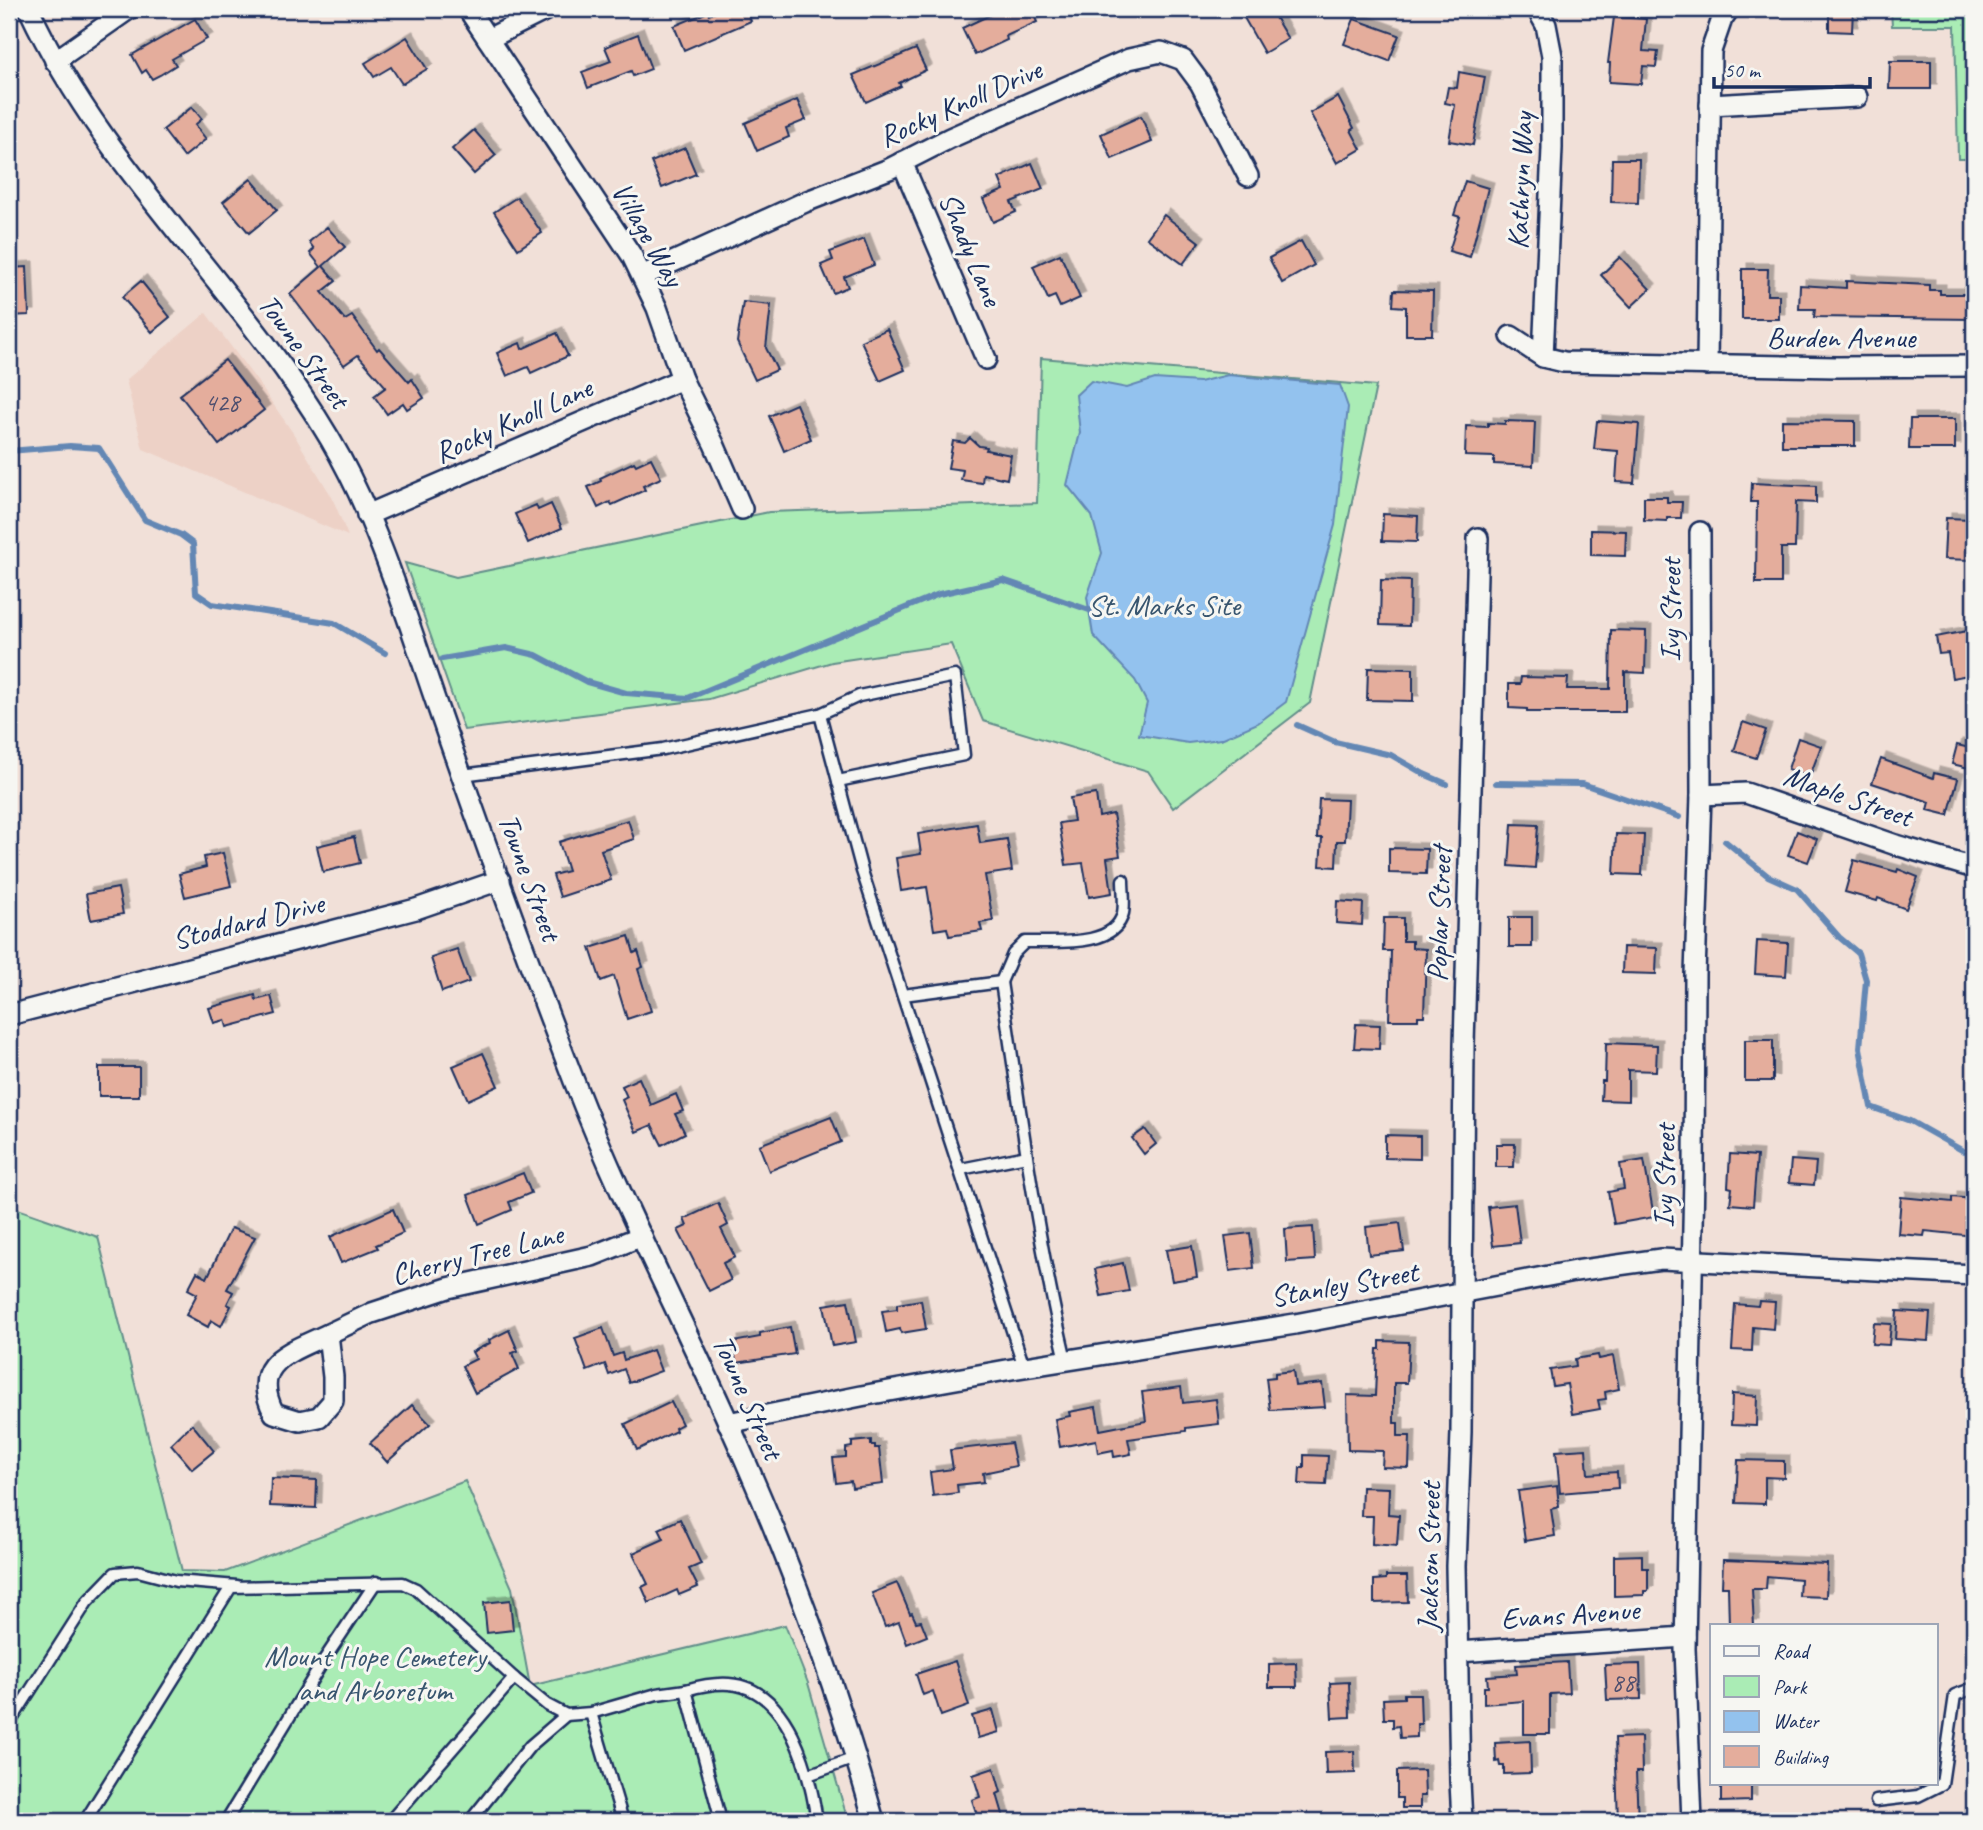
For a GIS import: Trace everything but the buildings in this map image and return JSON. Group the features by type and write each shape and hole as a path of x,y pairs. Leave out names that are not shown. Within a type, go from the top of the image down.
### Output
{"street":[{"name":"Towne Street","path":"29,9 74,93 130,175 284,368 332,441 367,515 411,628 535,980 590,1121 728,1423 782,1549 821,1650 874,1821"},
{"path":"55,61 129,9"},
{"name":"Village Way","path":"468,9 632,256 657,307 682,379 742,509"},
{"path":"488,39 548,9"},
{"name":"Kathryn Way","path":"1536,9 1546,25 1552,56 1552,148 1543,357"},
{"path":"1706,365 1711,51 1728,9"},
{"name":"Rocky Knoll Drive","path":"642,276 1129,59 1161,52 1183,60 1200,83 1248,176"},
{"path":"1710,105 1857,97"},
{"name":"Shady Lane","path":"902,162 985,359"},
{"path":"1511,335 1543,357"},
{"name":"Burden Avenue","path":"1543,357 1564,362 1706,365 1974,366"},
{"name":"Rocky Knoll Lane","path":"367,515 682,379"},
{"name":"Ivy Street","path":"1692,1821 1685,1637 1695,974 1701,795 1700,532"},
{"name":"Poplar Street","path":"1463,1293 1464,1045 1478,538"},
{"name":"Maple Street","path":"1701,795 1746,793 1896,845 1974,868"},
{"name":"Stoddard Drive","path":"9,1016 416,909 500,880"},
{"name":"Cherry Tree Lane","path":"328,1334 334,1377 333,1401 319,1417 300,1421 274,1413 267,1399 266,1379 279,1357 372,1313 448,1288 592,1256 642,1236"},
{"name":"Stanley Street","path":"728,1423 1024,1367 1295,1324 1575,1271 1661,1259 1974,1275"},
{"name":"Jackson Street","path":"1462,1821 1456,1566 1463,1293"},
{"name":"Evans Avenue","path":"1458,1652 1685,1637"}],"lane":[{"path":"462,775 663,749 820,714 859,696 955,676 964,755 838,781"},
{"path":"820,714 862,871 1024,1367"},
{"path":"1066,1360 1052,1300 1027,1156 1001,982 1013,954 1025,942 1092,940 1110,933 1123,915 1123,880"},
{"path":"903,995 1001,982"},
{"path":"961,1169 1027,1156"},
{"path":"9,1724 88,1602 115,1573 138,1570 176,1581 237,1586 403,1583 416,1590 514,1678 566,1715 591,1713 657,1694 708,1684 732,1684 750,1689 771,1704 788,1723 808,1774 817,1821"},
{"path":"226,1821 324,1660 376,1582"},
{"path":"85,1821 218,1606 231,1587 237,1586"},
{"path":"390,1821 514,1678"},
{"path":"1876,1801 1919,1796 1942,1784 1955,1695 1974,1688"},
{"path":"686,1690 720,1821"},
{"path":"591,1713 622,1821"},
{"path":"470,1821 530,1746 566,1715"},
{"path":"808,1774 855,1758"},
{"path":"9,1815 20,1821"}],"shaded area":[{"path":"206,313 293,433 332,497 348,536 143,449 126,380"}],"green space":[{"path":"1891,9 1974,9 1974,159 1958,159 1955,26 1892,26"},
{"name":"St. Marks Site","path":"1041,358 1376,386 1310,703 1173,808 1148,771 983,721 951,644 832,662 709,699 464,730 405,563 456,577 769,512 1037,503"},
{"name":"Mount Hope Cemetery and Arboretum","path":"9,1206 98,1237 182,1571 225,1572 465,1481 512,1588 530,1686 785,1625 808,1683 848,1821 9,1821"}],"water":[{"path":"1228,375 1340,385 1348,407 1335,525 1286,702 1258,723 1221,739 1188,743 1139,735 1147,703 1135,680 1093,635 1087,597 1102,553 1092,516 1067,485 1080,433 1076,395 1091,381 1127,388 1155,379 1199,382"}],"waterway":[{"path":"9,451 70,446 99,448 145,520 181,535 193,544 196,593 212,604 334,623 385,653"},
{"path":"442,659 506,648 536,655 587,682 626,693 688,698 939,594 1003,580 1095,612"},
{"path":"1297,725 1335,742 1391,755 1447,784"},
{"path":"1496,783 1583,784 1679,817"},
{"path":"1725,841 1768,876 1797,889 1839,937 1858,953 1866,980 1860,1048 1871,1107 1910,1121 1974,1157"}]}
